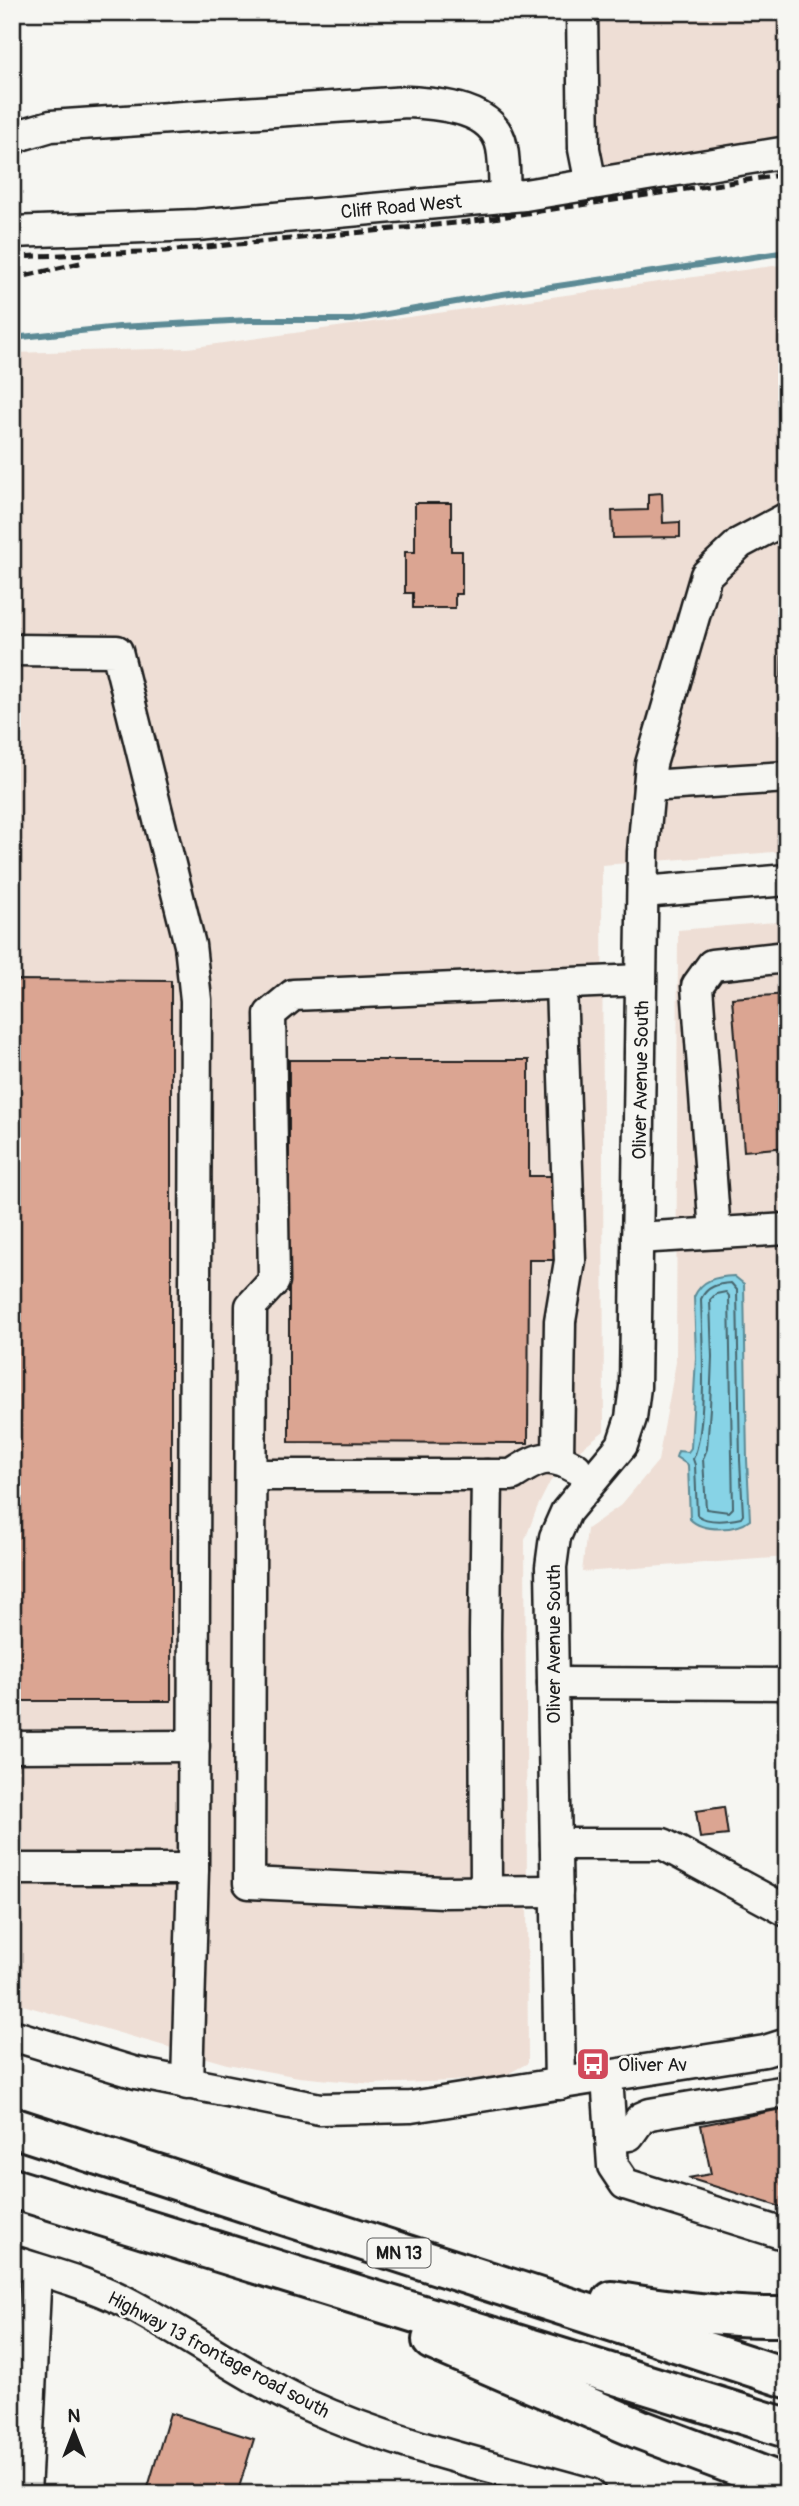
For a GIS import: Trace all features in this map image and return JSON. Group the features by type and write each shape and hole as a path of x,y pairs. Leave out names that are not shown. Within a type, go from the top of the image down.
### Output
{"highway":[{"name":"MN 13","path":"12,2127 787,2378"},
{"path":"12,2188 787,2428"},
{"path":"391,2250 571,2294 655,2309 746,2318 787,2317"},
{"path":"284,2272 511,2375 639,2429 787,2486"}],"street":[{"path":"582,12 584,149 591,184"},
{"path":"12,141 17,136 51,126 407,102 439,103 466,110 490,125 502,145 505,197"},
{"name":"Cliff Road West","path":"12,232 197,225 505,197 787,152"},
{"name":"Oliver Avenue South","path":"560,2084 551,1567 555,1537 566,1512 622,1445 631,1418 635,1387 643,892 651,764 706,575 740,543 787,518"},
{"path":"12,650 117,651 190,945 196,1000 193,1869 187,2084"},
{"path":"649,786 787,777"},
{"path":"643,892 787,880"},
{"path":"715,1233 697,986 712,965 787,957"},
{"path":"557,1891 443,1892 249,1883 251,1306 274,1281 270,1014 293,995 642,980"},
{"path":"558,1458 560,1321 570,1261 561,984"},
{"path":"637,1238 787,1229"},
{"path":"251,1475 512,1475 535,1460 558,1458 594,1479"},
{"path":"486,1892 487,1475"},
{"path":"553,1683 787,1684"},
{"path":"12,1747 194,1746"},
{"path":"556,1844 663,1844 787,1911"},
{"path":"12,1868 193,1869"},
{"path":"12,2035 136,2073 320,2109 411,2107 765,2051 787,2044"},
{"path":"607,2077 613,2165 625,2184 787,2235"},
{"path":"611,2138 629,2135 641,2118 650,2114 787,2091"},
{"path":"24,2265 25,2494"},
{"name":"Highway 13 frontage road south","path":"24,2265 78,2282 122,2300 305,2404 383,2436 590,2494"}],"shaded area":[{"path":"582,12 787,12 787,148 591,184"},
{"path":"787,264 787,851 602,865 604,1431 579,1450 550,1482 525,1540 528,2063 504,2076 454,2081 373,2084 299,2077 227,2064 12,2002 12,353 188,348"},
{"path":"787,921 787,1557 582,1572 587,1529 621,1505 658,1461 676,1362 678,930"}],"water":[{"path":"734,1276 744,1284 750,1520 728,1528 711,1528 690,1519 688,1465 676,1457 678,1451 688,1452 691,1448 696,1357 694,1297 701,1286 710,1280"}],"building":[{"path":"662,493 663,523 680,522 680,537 613,538 612,511 648,510 648,494"},
{"path":"415,503 451,503 451,551 462,551 462,594 455,594 455,608 413,608 413,593 405,593 405,552 415,552"},
{"path":"783,570 787,570 787,762 780,762"},
{"path":"12,980 171,981 171,1701 12,1701"},
{"path":"787,994 787,1147 744,1151 732,998"},
{"path":"289,1060 529,1060 529,1176 555,1176 555,1260 529,1260 528,1443 289,1442"},
{"path":"724,1807 728,1835 700,1838 696,1811"},
{"path":"787,2108 787,2209 688,2178 711,2174 701,2125"},
{"path":"170,2413 254,2439 237,2494 146,2494"}],"waterway":[{"path":"12,338 119,327 249,320 352,320 496,295 787,252"}],"railway":[{"path":"12,257 165,251 467,222 787,174"},
{"path":"12,279 84,262"}],"place":[{"name":"Oliver Av","path":"593,2064"}]}
